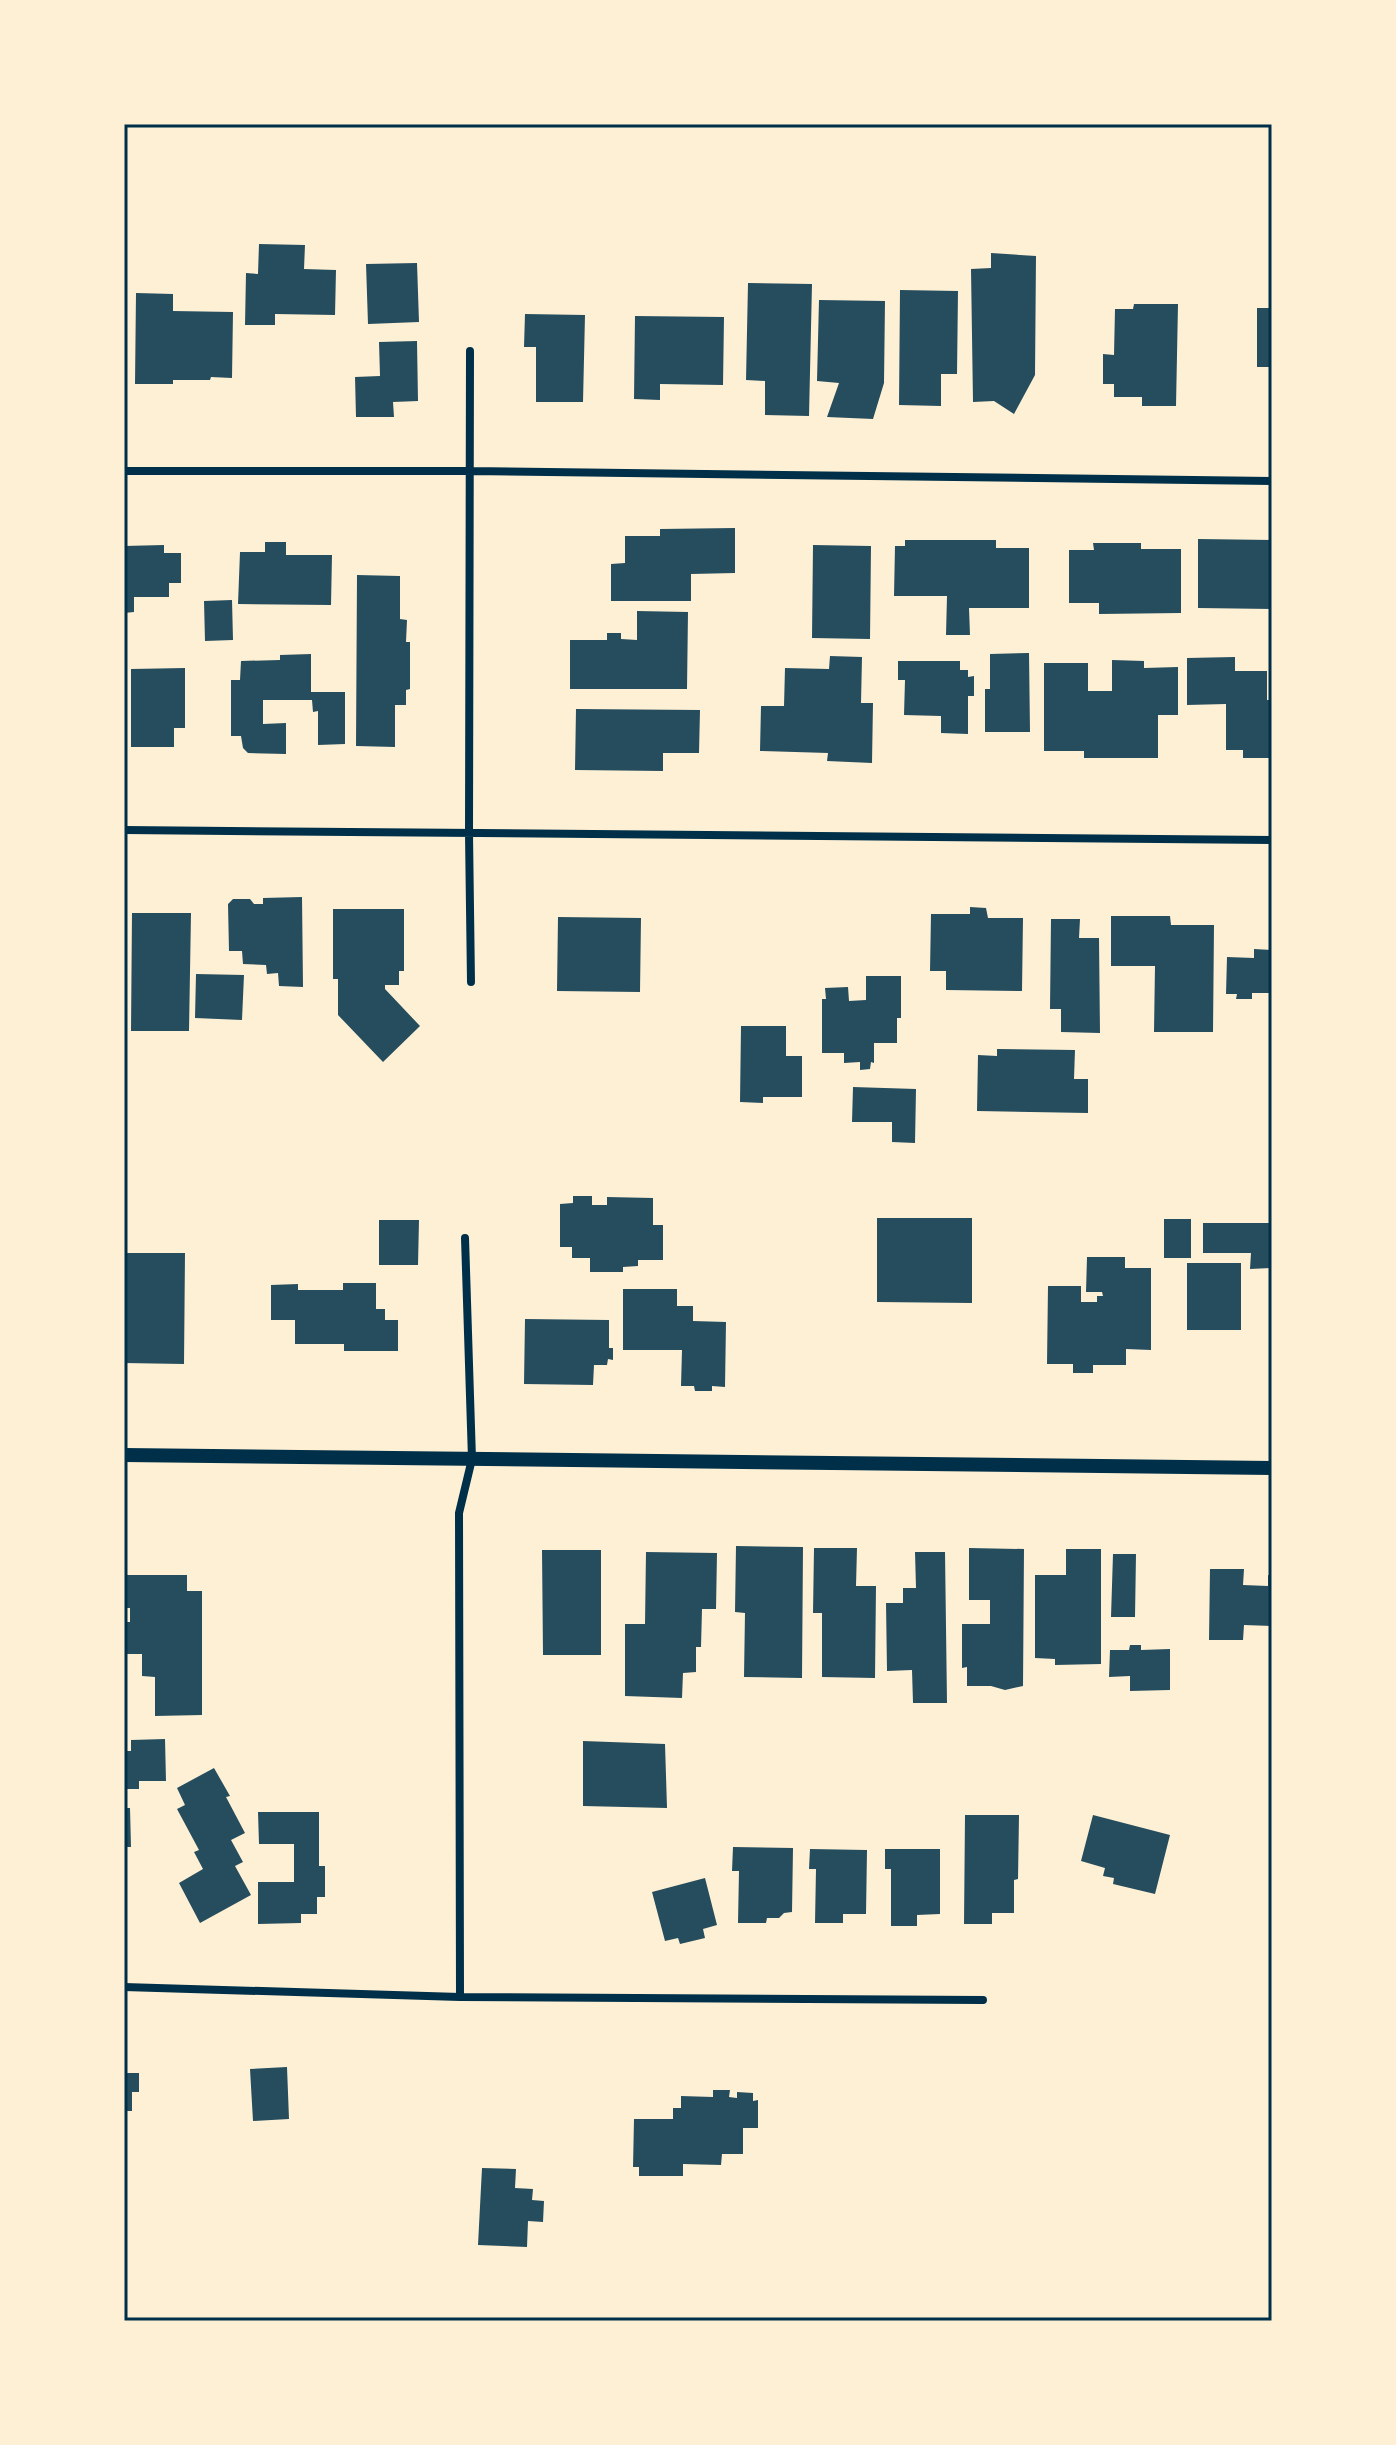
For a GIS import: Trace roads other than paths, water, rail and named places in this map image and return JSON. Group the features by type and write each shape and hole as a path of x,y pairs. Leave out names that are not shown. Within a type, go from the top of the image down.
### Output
{"street":[{"path":"470,351 471,982"},
{"path":"124,471 471,471 1272,481"},
{"path":"124,830 1272,840"},
{"path":"460,1997 459,1513 472,1459 465,1238"},
{"path":"124,1455 1272,1468"},
{"path":"124,1987 460,1997 983,2000"}]}
